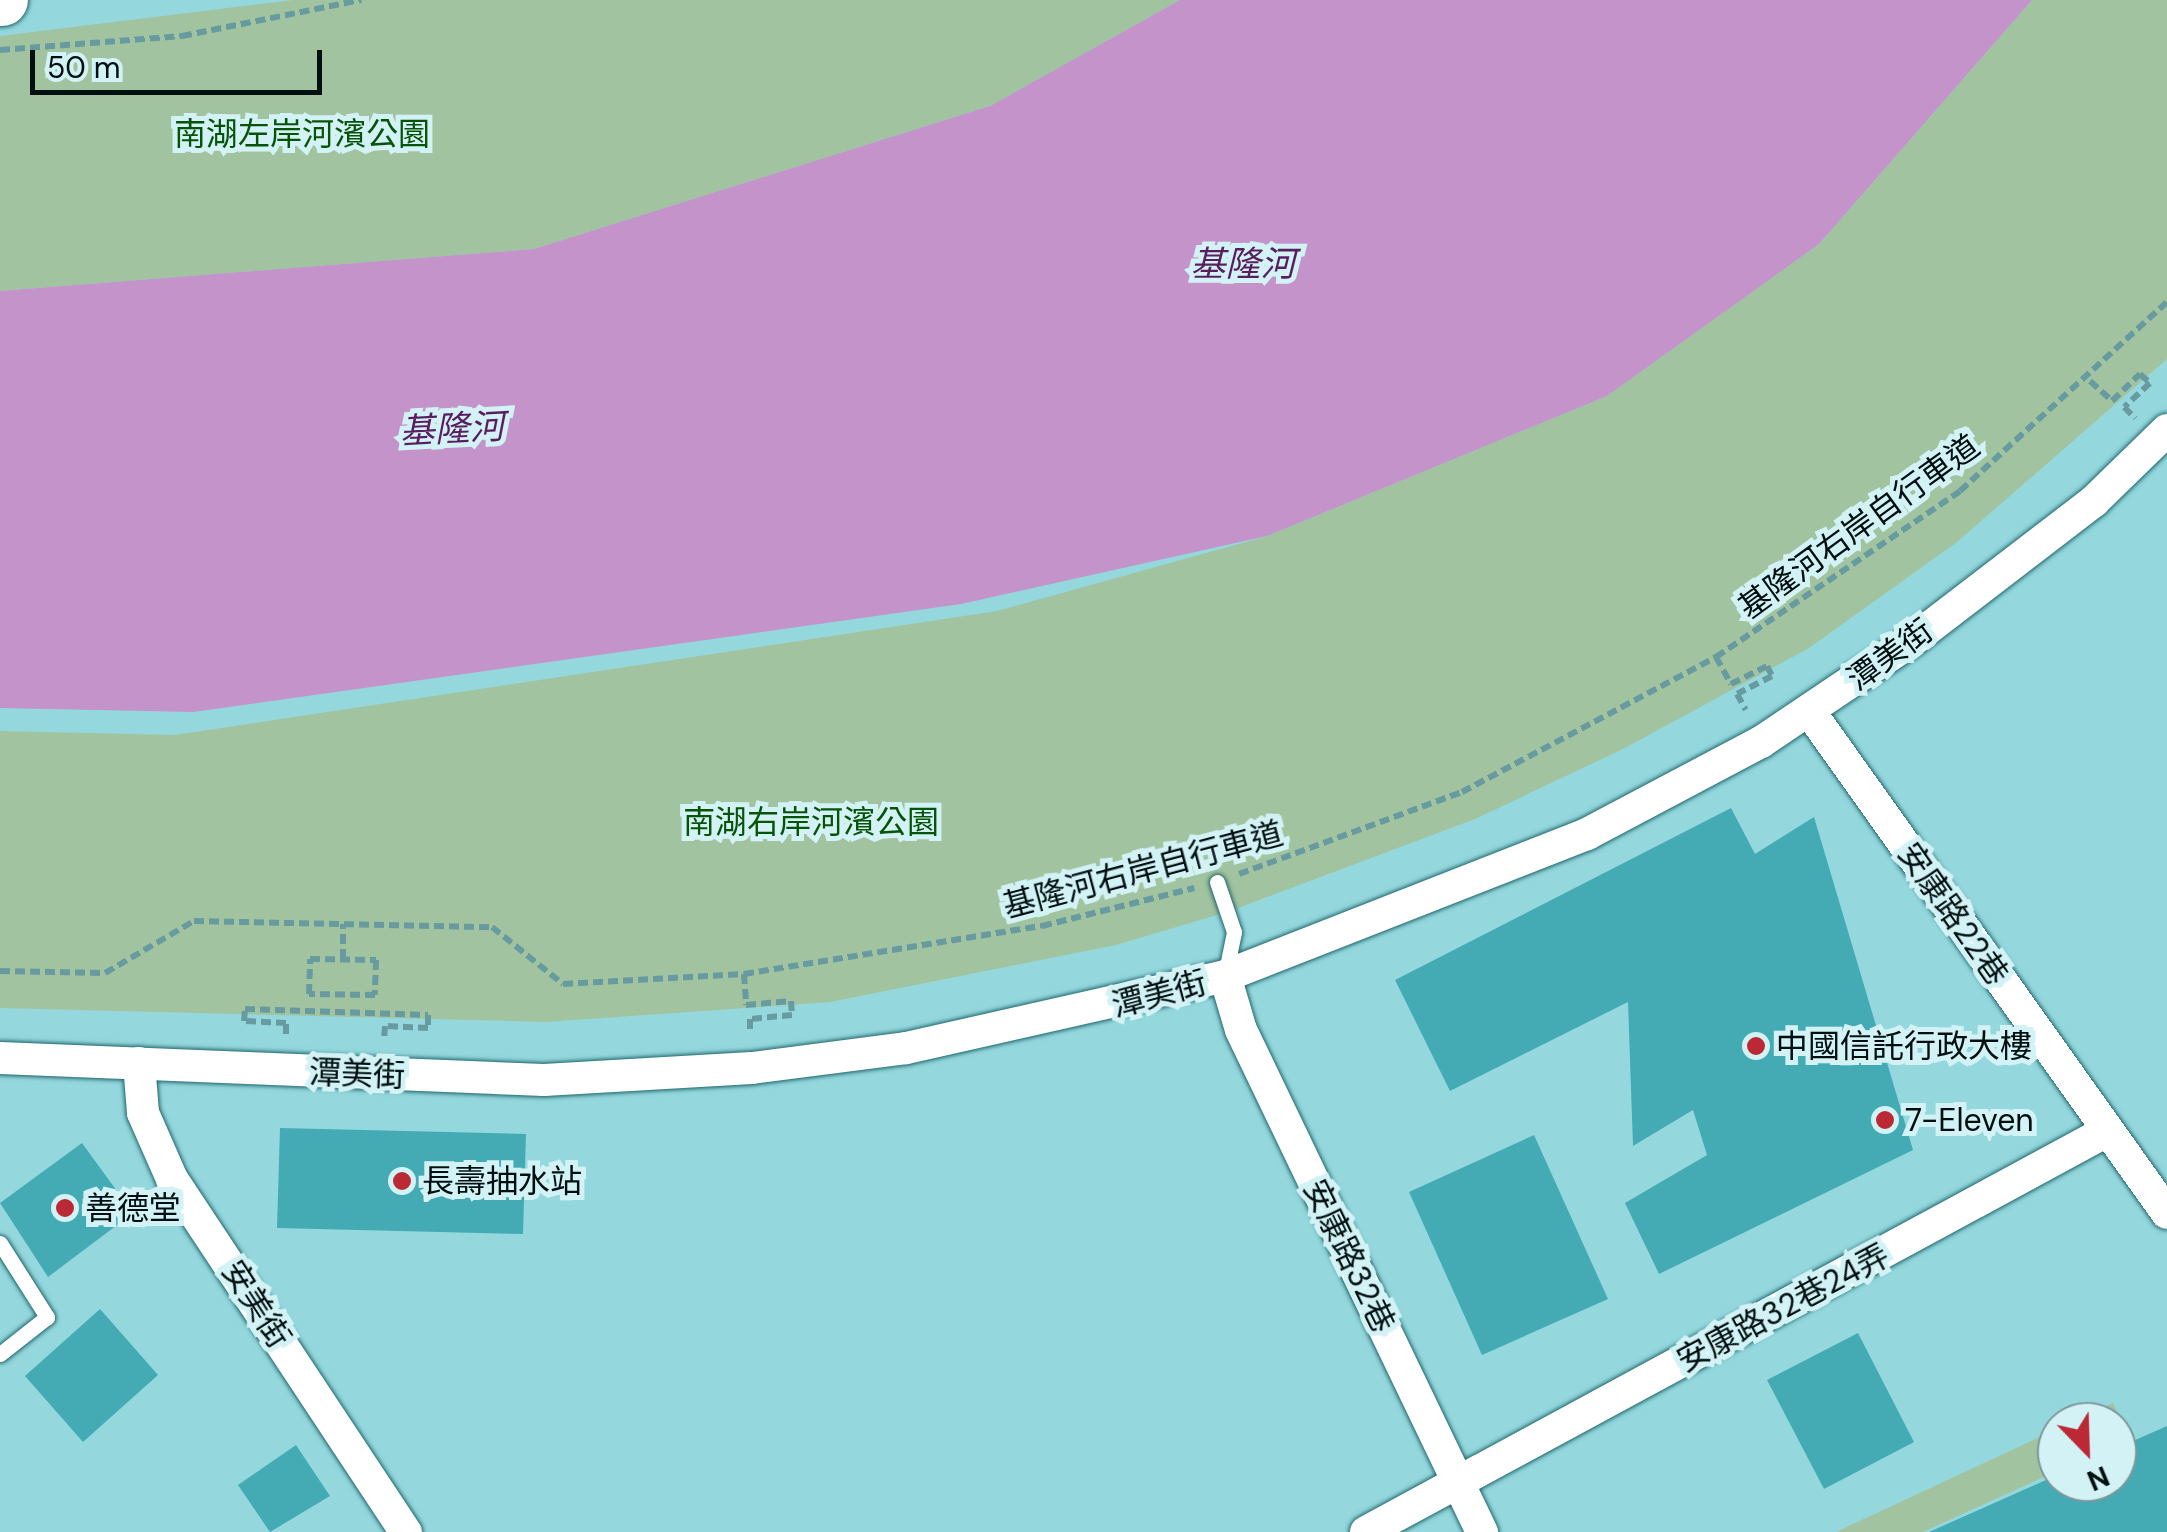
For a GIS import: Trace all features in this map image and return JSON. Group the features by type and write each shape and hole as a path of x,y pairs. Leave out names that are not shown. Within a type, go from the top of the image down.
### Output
{"street":[{"name":"潭美街","path":"0,1058 544,1080 752,1068 906,1048 1226,976 1586,834 1810,712 2094,500 2167,430"},
{"name":"安康路22巷","path":"1810,712 2167,1213"},
{"name":"安康路32巷","path":"1226,976 1241,1030 1482,1532"},
{"name":"安美街","path":"139,1063 142,1112 172,1178 406,1532"},
{"name":"安康路32巷24弄","path":"1366,1532 1456,1478 2106,1131"}],"lane":[{"path":"1217,882 1234,932 1226,976"},
{"path":"0,1243 47,1317 0,1354"}],"path":[{"path":"0,50 182,36 361,0"},
{"name":"基隆河右岸自行車道","path":"0,972 105,973 194,921 492,928 563,984 744,974 1042,926 1217,882 1462,792 1716,657 1960,491 2090,380 2167,302"},
{"path":"2090,380 2112,400 2140,374 2150,383 2124,407"},
{"path":"1716,657 1731,684 1767,666 1772,676 1737,694 1747,711"},
{"path":"343,924 343,960"},
{"path":"310,959 376,960 375,995 342,994 308,994 310,959"},
{"path":"744,974 746,1005 790,1001 792,1015 750,1019 750,1033"},
{"path":"341,1012 342,994"},
{"path":"286,1037 286,1023 244,1021 245,1010 428,1015 428,1028 385,1026 384,1041"}],"green space":[{"name":"南湖左岸河濱公園","path":"293,0 1180,0 990,106 534,249 0,291 0,36"},
{"name":"南湖右岸河濱公園","path":"2032,0 2167,0 2167,359 1957,542 1809,648 1623,749 1475,819 1227,912 1116,945 830,1002 546,1022 0,1008 0,731 175,735 997,611 1267,536 1607,396 1819,244"},
{"path":"2037,1438 2037,1480 1923,1532 1836,1532"}],"water":[{"name":"基隆河","path":"1180,0 2032,0 1819,244 1607,396 1267,536 961,604 193,712 0,708 0,291 534,249 990,106"}],"building":[{"name":"中國信託行政大樓","path":"1731,808 1755,854 1814,817 1913,1150 1659,1274 1625,1203 1707,1155 1693,1110 1633,1146 1628,1002 1450,1091 1395,980"},
{"name":"長壽抽水站","path":"280,1128 526,1134 523,1234 277,1228"},
{"path":"1534,1135 1608,1299 1482,1355 1409,1192"},
{"name":"善德堂","path":"82,1143 133,1213 48,1277 0,1203"},
{"path":"100,1309 158,1375 83,1442 25,1376"},
{"path":"1858,1333 1914,1442 1824,1489 1767,1380"},
{"path":"2167,1426 2167,1532 1929,1532 2037,1484 2037,1502 2137,1502 2137,1439"},
{"path":"296,1445 330,1496 270,1532 238,1485"}],"place":[{"name":"中國信託行政大樓","path":"1756,1046"},
{"name":"7-Eleven","path":"1885,1120"},
{"name":"長壽抽水站","path":"402,1181"},
{"name":"善德堂","path":"65,1208"}]}
